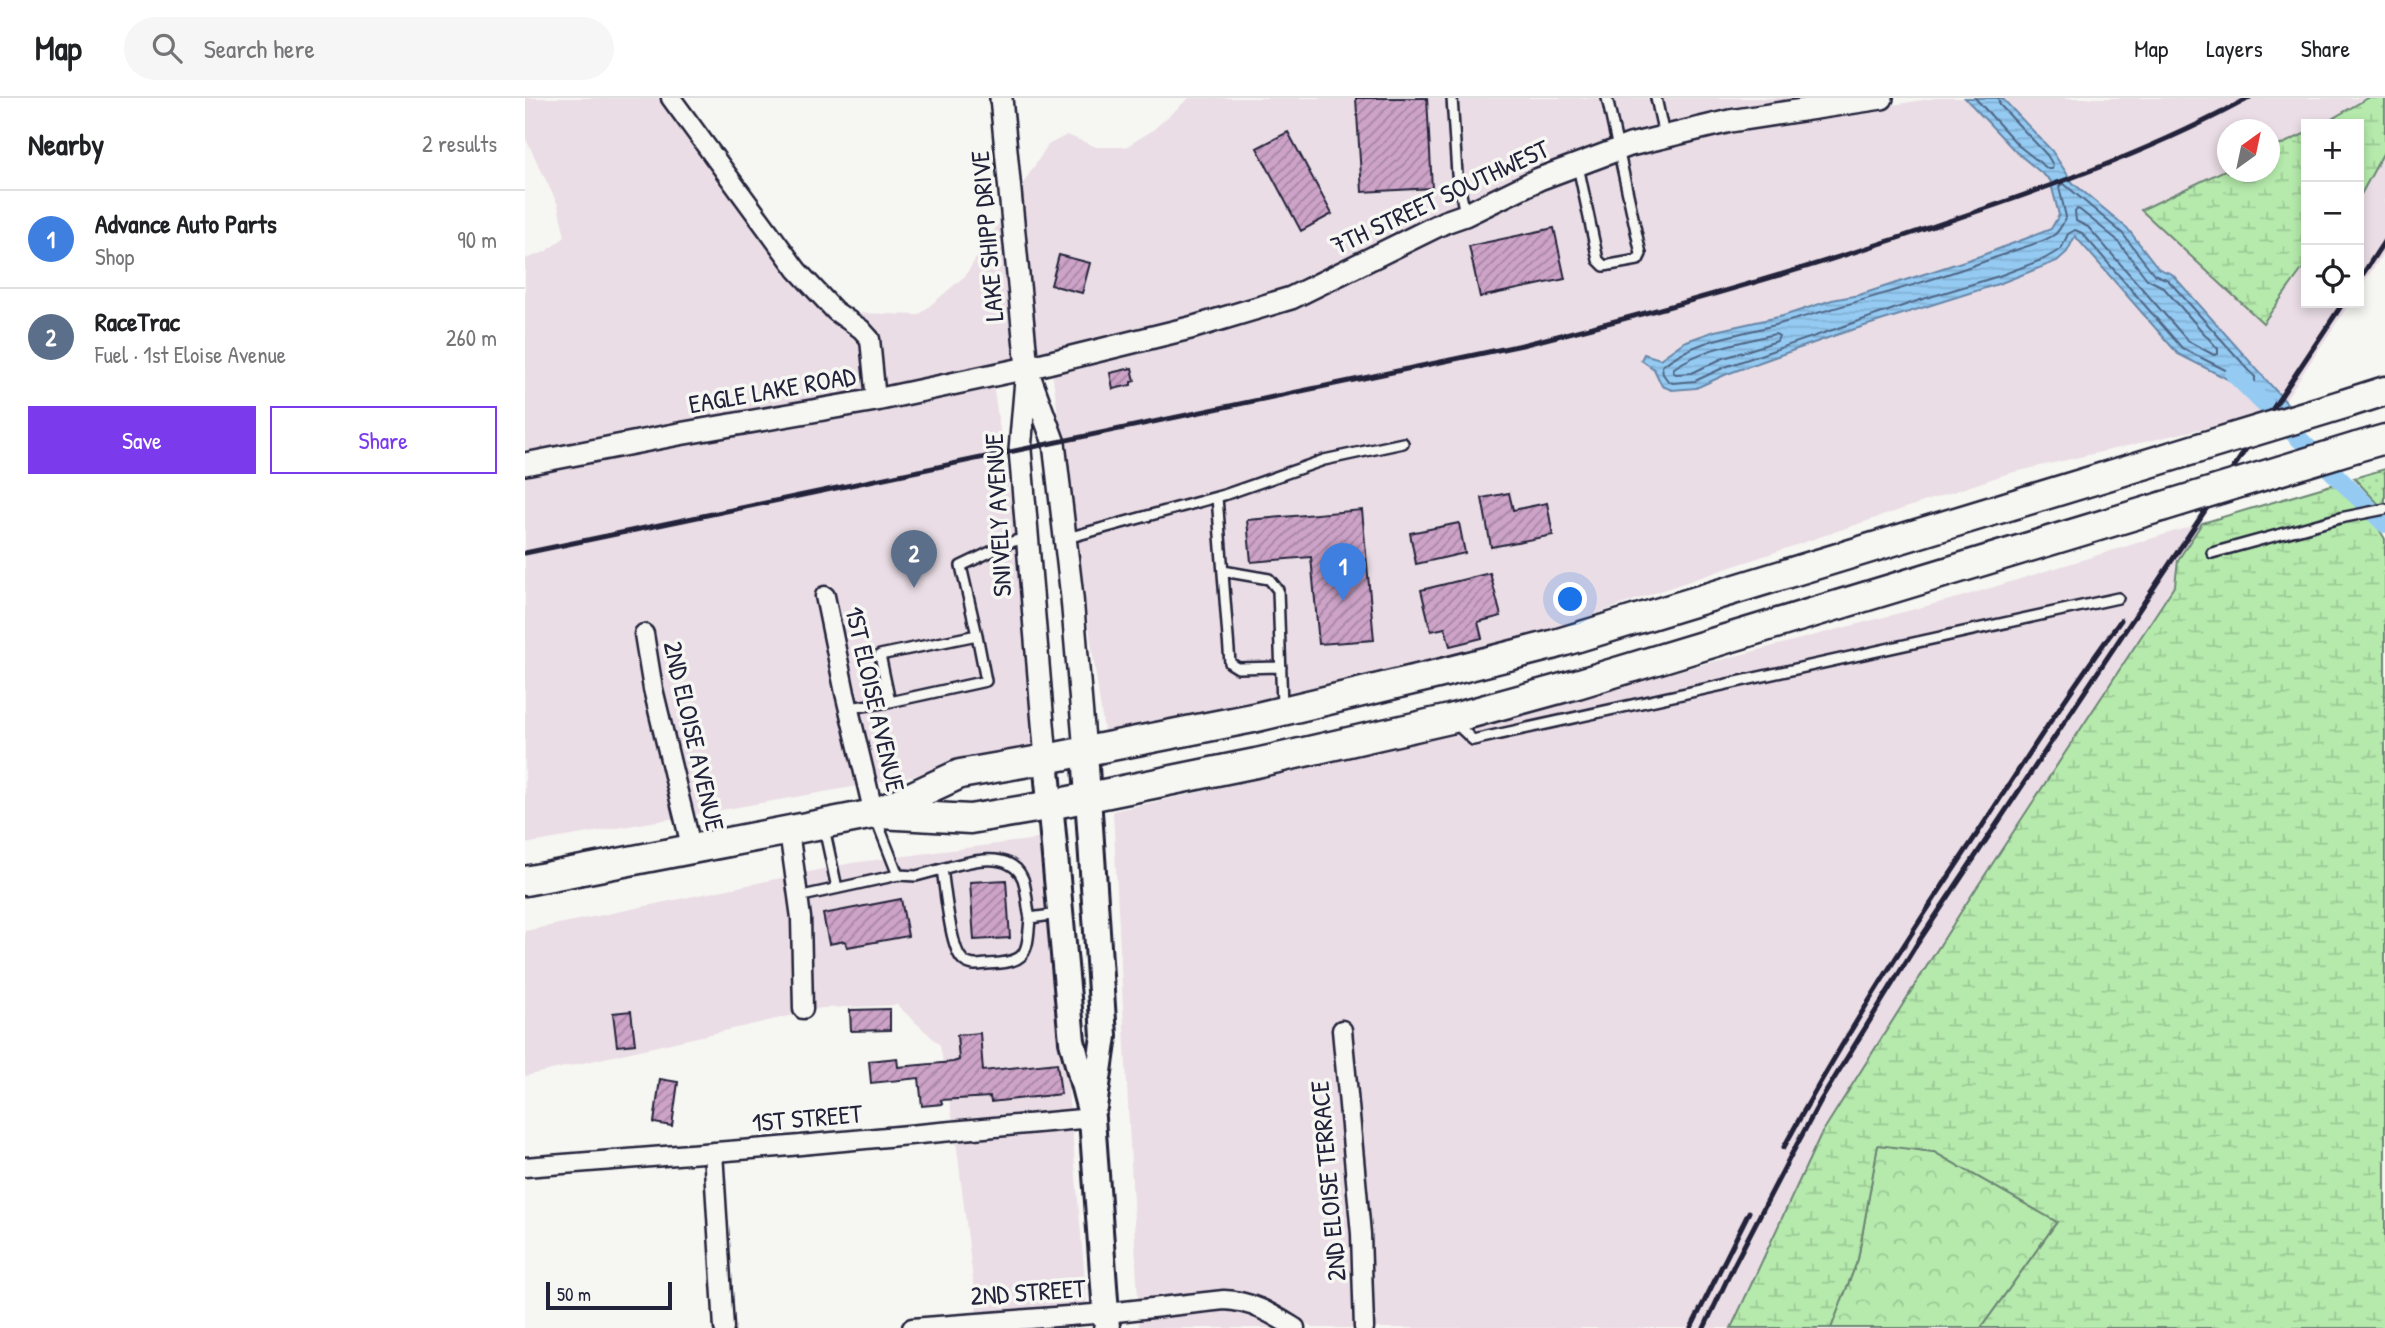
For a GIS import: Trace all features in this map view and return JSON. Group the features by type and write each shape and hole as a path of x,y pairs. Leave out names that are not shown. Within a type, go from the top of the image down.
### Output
{"highway":[{"path":"525,881 874,814 960,774 1047,760 1283,711 1552,645 2385,391"},
{"path":"874,814 970,819 1256,764 1450,719 1577,684 2385,439"}],"main road":[{"name":"SNIVELY AVENUE","path":"1085,752 1104,1036 1092,1118"},
{"name":"SNIVELY AVENUE","path":"1047,760 1072,1041 1092,1118 1107,1321"}],"street":[{"path":"671,98 797,270 835,311 861,329 870,339 876,400"},
{"name":"LAKE SHIPP DRIVE","path":"1001,98 1027,368"},
{"name":"7TH STREET SOUTHWEST","path":"1027,368 1194,327 1291,298 1539,179 1664,135 1811,104 1882,98"},
{"name":"EAGLE LAKE ROAD","path":"525,464 876,400 1027,368"},
{"name":"SNIVELY AVENUE","path":"1027,368 1020,450 1047,760"},
{"name":"SNIVELY AVENUE","path":"1027,368 1054,443 1085,752"},
{"name":"1ST ELOISE AVENUE","path":"825,596 874,814"},
{"name":"2ND ELOISE AVENUE","path":"644,634 653,689 692,850"},
{"path":"789,831 801,918 803,1009"},
{"name":"2ND ELOISE TERRACE","path":"1342,1030 1361,1234 1364,1328"},
{"name":"1ST STREET","path":"525,1167 1092,1118"},
{"path":"713,1152 724,1328"},
{"name":"2ND STREET","path":"912,1328 1107,1321 1224,1300 1240,1301 1265,1310 1295,1328"}],"lane":[{"path":"1452,98 1457,174 1465,215"},
{"path":"1577,164 1598,260 1604,266 1639,260 1641,254 1607,98"},
{"path":"1656,98 1664,135"},
{"path":"1065,538 1217,497 1324,460 1403,443"},
{"path":"1217,497 1230,663 1238,668 1280,667"},
{"path":"2212,552 2340,518 2385,509"},
{"path":"849,708 890,702 956,684 986,681 961,566 1011,542 1028,538"},
{"path":"1223,571 1269,579 1278,590 1283,711"},
{"path":"1450,719 1473,740 1505,735 1624,705 2118,598"},
{"path":"890,702 880,655 920,651 977,635"},
{"path":"874,814 898,875"},
{"path":"823,824 837,888"},
{"path":"798,897 898,875 916,876 942,869 985,860 1003,861 1017,870 1023,880 1030,918 1027,946 1018,960 1011,963 971,965 962,959 954,943 942,869"},
{"path":"1030,918 1060,914"}],"shaded area":[{"path":"525,98 661,98 790,277 828,318 862,344 866,393 525,455 525,259 545,252 565,237 558,205 525,137"},
{"path":"1189,98 1821,98 1729,112 1629,135 1289,290 1035,357 1019,190 1048,145 1067,135 1096,147 1126,147 1153,130"},
{"path":"1936,98 1965,98 2015,151 2050,180 2059,216 2051,229 1980,256 1859,295 1715,331 1684,342 1660,359 1650,354 1657,377 1696,388 1727,374 1836,335 2001,283 2067,252 2074,236 2178,354 2257,394 2274,412 2006,474 1663,590 1518,644 1105,738 1052,372 1444,234 1542,188 1632,154 1730,131"},
{"path":"2002,98 2368,98 2332,119 2301,119 2301,135 2280,145 2280,119 2217,119 2217,174 2142,210 2299,275 2301,272 2301,308 2347,308 2285,400 2172,274 2159,269 2127,228 2073,183 2052,151"},
{"path":"2385,150 2385,251 2364,282 2364,245 2364,189"},
{"path":"1003,216 1017,361 884,389 879,337 868,322 855,313 919,315 965,276"},
{"path":"993,385 1021,567 1037,752 876,783 832,584 815,590 836,697 858,786 693,815 661,685 650,622 633,628 644,691 675,818 525,844 525,474"},
{"path":"2202,523 2178,560 2175,585 1964,907 1820,1136 1731,1328 1373,1328 1370,1232 1349,1019 1332,1023 1352,1235 1355,1328 1313,1328 1270,1302 1243,1292 1224,1291 1138,1300 1113,811 1297,771 1961,597"},
{"path":"1044,838 1070,1111 953,1122 940,1045 897,1005 812,1010 810,917 804,873 852,863"},
{"path":"786,877 792,920 794,1015 525,1076 525,931"},
{"path":"1072,1130 1087,1305 977,1313 956,1140"},
{"path":"1224,1309 1249,1314 1276,1328 1139,1328 1139,1319"}],"green space":[{"path":"2368,98 2385,98 2385,150 2364,189 2364,119 2332,119"},
{"path":"2301,135 2301,271 2263,323 2141,210 2217,174 2217,182 2280,182 2280,145"},
{"path":"2385,469 2385,511 2354,478"},
{"path":"2338,483 2376,524 2385,539 2385,1328 1981,1328 2057,1222 1934,1152 1878,1145 1858,1259 1831,1328 1731,1328 1820,1136 1964,907 2175,585 2178,560 2202,523"},
{"path":"1878,1144 1934,1152 2057,1222 1981,1328 1831,1328 1858,1259"}],"water":[{"path":"1965,98 2002,98 2052,151 2073,183 2127,228 2159,269 2172,274 2293,410 2277,415 2257,394 2178,354 2075,236 2067,252 2057,261 2001,283 1836,335 1727,374 1696,388 1672,390 1662,386 1654,369 1641,360 1644,354 1660,359 1684,342 1715,331 1859,295 1980,256 2051,229 2059,215 2050,180 2015,151"}],"building":[{"path":"1356,98 1427,98 1432,188 1362,192"},
{"path":"1288,132 1332,214 1301,231 1257,148"},
{"path":"1554,228 1565,279 1480,297 1469,246"},
{"path":"1059,255 1090,263 1082,293 1051,285"},
{"path":"1132,368 1135,381 1131,382 1131,385 1113,389 1110,373"},
{"path":"1509,493 1513,510 1547,503 1553,535 1491,547 1482,498"},
{"path":"1362,510 1374,640 1319,644 1311,557 1251,562 1247,520"},
{"path":"1459,523 1465,553 1416,564 1410,533"},
{"path":"1490,573 1501,616 1478,622 1482,638 1450,646 1445,628 1431,631 1421,590"},
{"path":"1006,880 1010,938 974,940 970,882"},
{"path":"901,899 908,936 847,947 845,941 829,944 823,914"},
{"path":"890,1009 890,1030 851,1031 850,1010"},
{"path":"631,1011 635,1044 617,1046 613,1013"},
{"path":"980,1033 983,1071 1057,1063 1061,1094 991,1102 990,1097 941,1100 942,1104 922,1106 919,1078 871,1083 869,1061 897,1058 898,1067 953,1062 959,1060 957,1035"},
{"path":"660,1079 678,1082 672,1126 654,1123"}],"waterway":[{"path":"2234,374 2385,524"}],"railway":[{"path":"525,553 1522,345 1636,316 1807,267 2010,200 2149,147 2249,98"},
{"path":"2364,272 2385,240"},
{"path":"1704,1328 1821,1100 1915,947 2340,308"},
{"path":"1784,1147 1853,1026 2049,724 2121,620"},
{"path":"1691,1328 1749,1212"}],"place":[{"name":"RaceTrac","path":"914,588"},
{"name":"Advance Auto Parts","path":"1343,601"}]}
